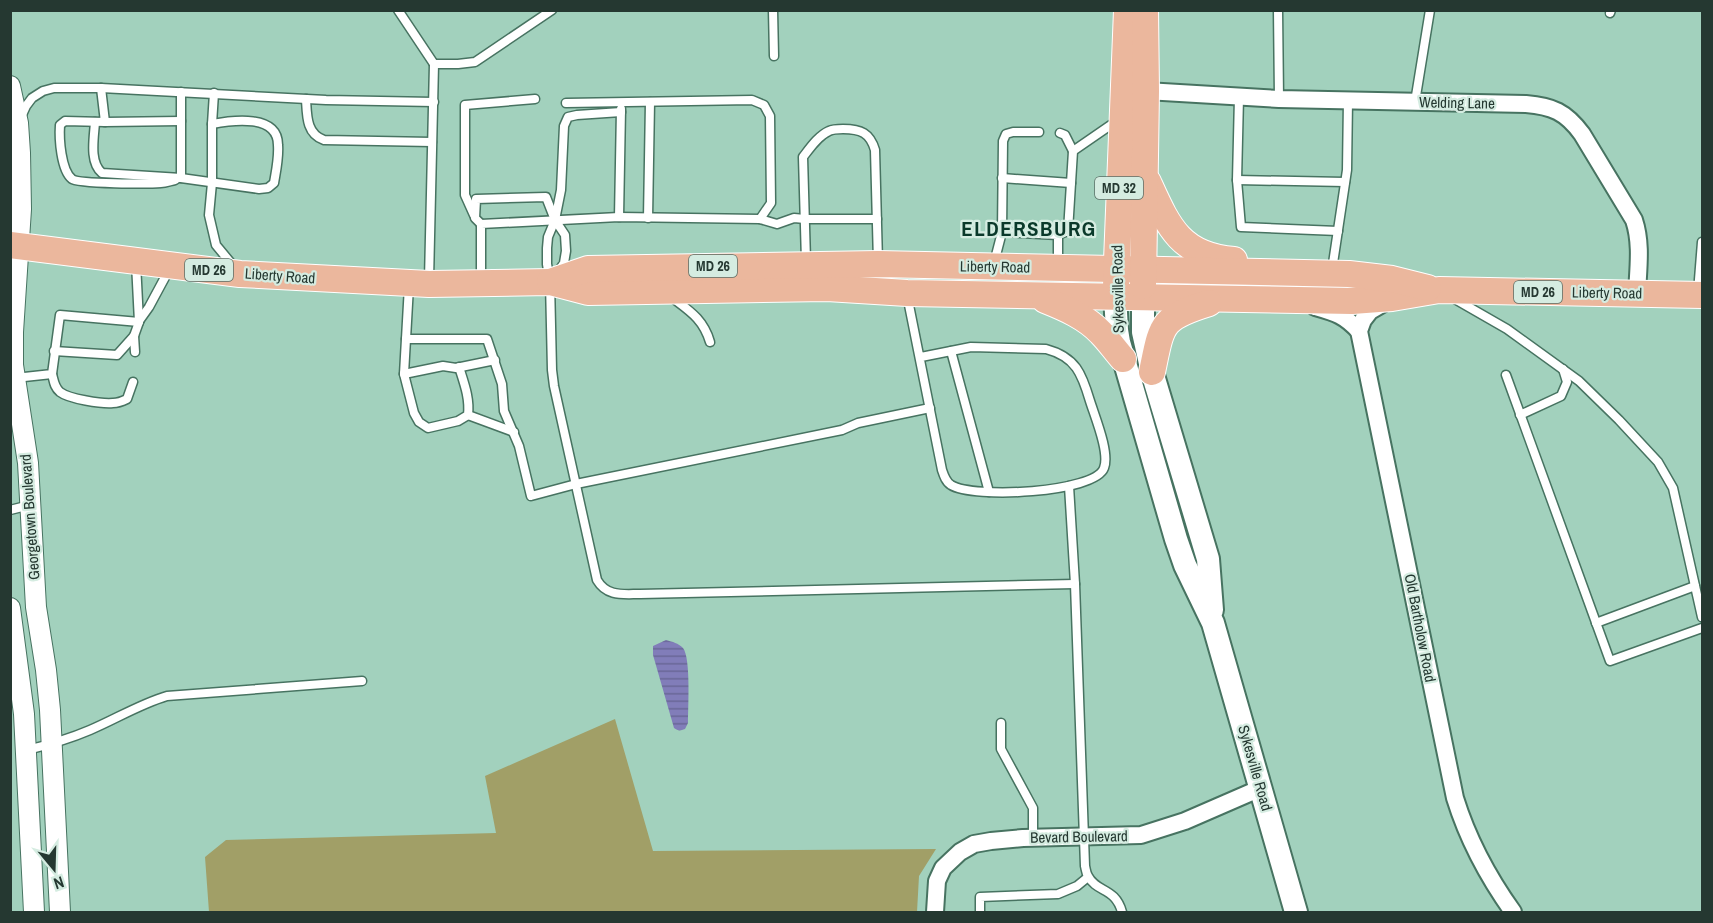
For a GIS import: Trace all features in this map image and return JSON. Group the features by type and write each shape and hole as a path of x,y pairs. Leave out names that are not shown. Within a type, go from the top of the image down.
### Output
{"main road":[{"name":"Sykesville Road","path":"1127,10 1115,296 1117,330 1123,359 1179,547 1185,565 1214,623"},
{"name":"Sykesville Road","path":"1145,10 1143,332 1152,372 1208,560 1214,623 1296,912"},
{"path":"1145,173 1165,220 1187,244 1216,258 1266,261 1296,273"},
{"name":"Liberty Road","path":"15,246 240,274 419,283 550,282 588,292 827,288 907,293 1352,301 1392,298 1439,290 1700,295"},
{"name":"Liberty Road","path":"550,282 588,269 878,264 1332,273 1392,279 1439,290"},
{"path":"1034,295 1072,311 1086,321 1101,333 1123,359"},
{"path":"1152,372 1158,341 1167,322 1190,309 1224,298"}],"street":[{"name":"Georgetown Boulevard","path":"10,86 18,123 20,164 15,246 13,332 15,378 28,463 36,607 50,710 60,912"},
{"name":"Welding Lane","path":"1146,91 1280,99 1541,105 1563,114 1582,134 1634,220 1638,232 1639,248 1637,294"},
{"path":"1298,300 1340,315 1350,321 1359,331 1370,311 1392,298"},
{"name":"Old Bartholow Road","path":"1359,331 1455,798 1471,843 1513,912"},
{"path":"10,608 24,714 34,912"},
{"name":"Bevard Boulevard","path":"935,912 937,881 943,868 960,852 974,844 1033,838 1141,835 1185,821 1261,788"}],"lane":[{"path":"398,10 434,64 432,142 419,283 406,339 404,374 414,413 419,422 428,428 458,421 468,415"},
{"path":"434,64 476,62 552,10"},
{"path":"774,10 774,56"},
{"path":"1278,10 1280,99"},
{"path":"1415,102 1430,10"},
{"path":"18,123 32,98 43,91 54,88 434,102"},
{"path":"101,88 105,122"},
{"path":"180,92 181,178"},
{"path":"214,93 212,193 209,215 216,245 240,274"},
{"path":"1239,97 1238,180 1241,227 1338,231"},
{"path":"306,99 307,119 317,138 432,142"},
{"path":"478,221 465,195 465,105 536,99"},
{"path":"760,219 771,203 770,116 764,105 752,100 650,102 568,117 564,126 561,190 547,248 552,370 597,580 601,587 614,594 1075,584"},
{"path":"1332,273 1345,182 1348,100"},
{"path":"648,218 650,102"},
{"path":"566,103 621,107"},
{"path":"619,218 621,107"},
{"path":"1073,151 1122,117"},
{"path":"181,122 65,121 60,125 66,170 78,181 163,183 181,178"},
{"path":"95,122 94,160 96,168 102,173 181,178 259,189 268,188 274,183 279,144 275,131 266,124 236,121 212,124"},
{"path":"806,265 803,158 818,140 831,130 847,129 861,131 872,139 875,150 878,264"},
{"path":"993,267 1002,232 1003,141 1006,134 1013,132 1039,132"},
{"path":"1002,232 1058,235 1068,231 1073,151 1065,135 1060,133"},
{"path":"1002,178 1071,183"},
{"path":"1238,180 1345,182"},
{"path":"480,283 476,199 546,197 555,220 565,235 566,251 564,263 550,282"},
{"path":"478,221 619,218 760,219 777,224 794,218 877,219"},
{"path":"1058,235 1058,268"},
{"path":"1700,295 1702,242"},
{"path":"136,262 139,322"},
{"path":"135,352 135,336 139,322 172,266"},
{"path":"1439,290 1507,329 1579,381 1658,462 1672,488 1702,617"},
{"path":"662,291 699,320 706,329 710,342"},
{"path":"907,293 945,479 950,485 960,489 1014,494 1069,486 1092,480 1100,475 1106,460 1105,449 1084,381 1078,368 1066,357 1046,349 971,346 921,357"},
{"path":"133,382 127,399 115,403 77,398 62,393 54,385 52,374 54,351 60,315 139,322"},
{"path":"54,351 117,355 135,336"},
{"path":"406,339 487,339 502,384 504,411 514,432 531,496 576,484 842,430 858,423 930,408"},
{"path":"951,351 989,492"},
{"path":"404,374 443,366 459,367 495,360"},
{"path":"459,367 467,393 468,415"},
{"path":"1520,416 1561,396 1567,382 1563,369"},
{"path":"15,378 52,374"},
{"path":"1506,375 1610,661 1702,628"},
{"path":"468,415 514,432"},
{"path":"1069,486 1075,584 1085,866 1088,877 1113,895 1122,912"},
{"path":"10,510 31,504"},
{"path":"1596,623 1695,586"},
{"path":"26,750 51,745 90,730 155,699 167,696 362,681"},
{"path":"1001,723 1001,749 1033,808 1033,838"},
{"path":"980,912 980,897 1058,894 1077,886 1088,877"}],"shaded area":[{"path":"666,640 677,644 686,653 688,723 685,729 680,730 674,728 653,655 653,646"},
{"path":"615,719 653,851 936,849 919,876 917,912 209,912 205,857 226,840 496,833 485,776"}],"district":[{"name":"ELDERSBURG","path":"1029,229"}]}
